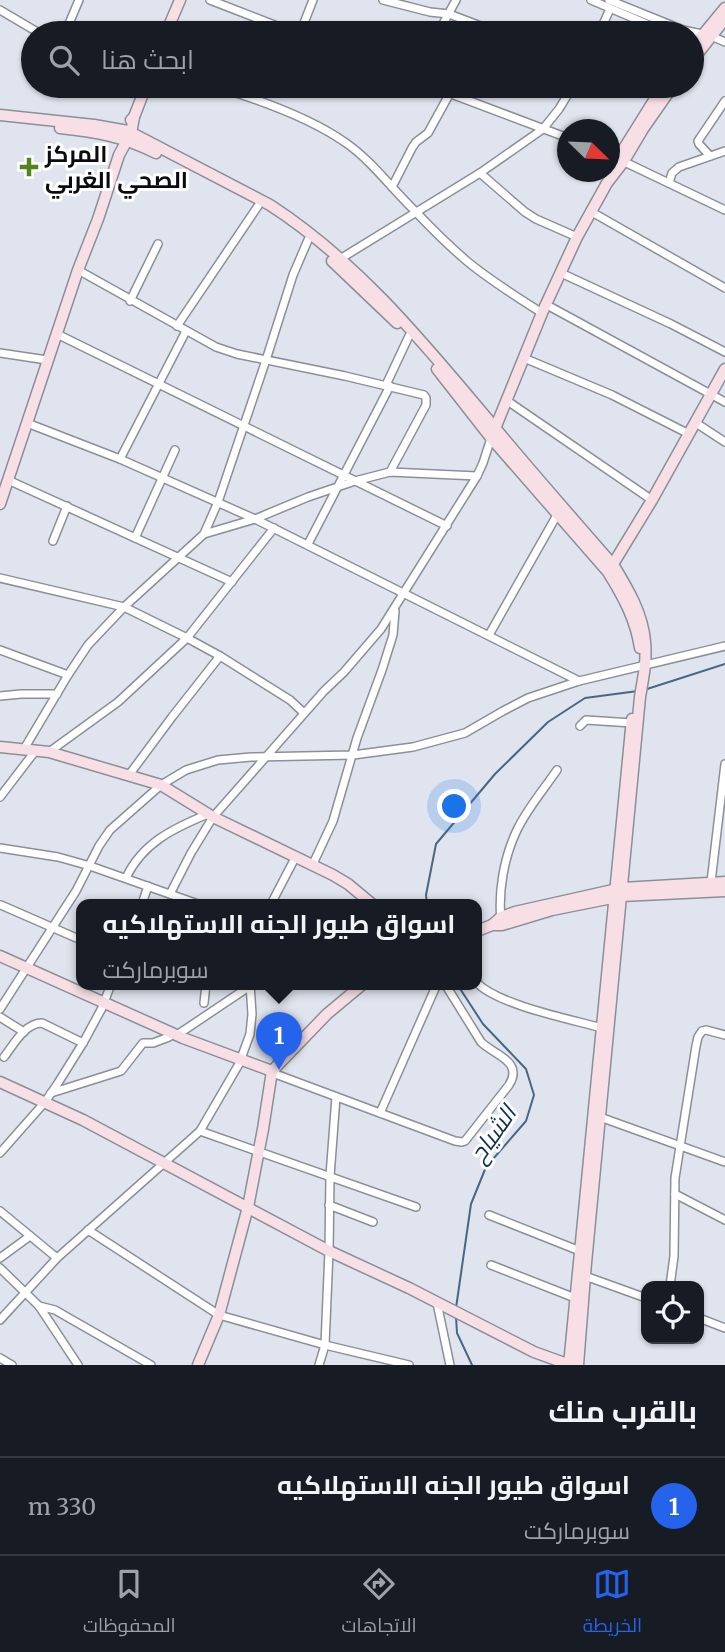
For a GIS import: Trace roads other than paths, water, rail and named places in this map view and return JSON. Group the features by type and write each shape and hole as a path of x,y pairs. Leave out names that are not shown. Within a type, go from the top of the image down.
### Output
{"main road":[{"path":"171,21 180,0"},
{"path":"706,40 725,8"},
{"path":"706,40 725,19"},
{"path":"0,504 78,270 142,98"},
{"path":"620,153 655,98"},
{"path":"620,155 643,129 665,98"},
{"path":"0,116 94,125 126,135 286,216 340,259 387,302 481,410 493,433 557,515 611,569"},
{"path":"0,122 126,135"},
{"path":"493,433 577,237 607,182"},
{"path":"254,201 308,240 410,336 611,569 633,619 640,649 641,671 632,723 619,893 603,1028 578,1365"},
{"path":"611,569 725,369"},
{"path":"481,410 496,409 504,403"},
{"path":"0,1082 48,1098 329,1251 534,1352 569,1365 597,1116 637,697"},
{"path":"0,747 50,752 161,785 211,816 348,884 366,899"},
{"path":"482,928 552,903 725,882"},
{"path":"619,893 725,891"},
{"path":"0,956 173,1036 273,1074"},
{"path":"0,962 26,970"},
{"path":"199,1365 219,1315 248,1207 273,1074 327,1014 356,990"}],"street":[{"path":"70,21 79,0"},
{"path":"210,0 265,21"},
{"path":"303,21 313,0"},
{"path":"383,0 449,14 467,21"},
{"path":"445,21 456,0"},
{"path":"591,0 610,4 644,21"},
{"path":"610,4 627,3 664,21"},
{"path":"604,21 610,4"},
{"path":"0,10 21,22"},
{"path":"251,98 328,132 360,153 416,213 467,261 510,293 725,402"},
{"path":"392,187 412,148 428,132 447,98"},
{"path":"463,98 557,134"},
{"path":"340,259 480,173 543,129 566,98"},
{"path":"710,156 698,141 725,101"},
{"path":"669,183 673,173 680,167 725,151"},
{"path":"620,159 725,210"},
{"path":"480,173 536,219 577,237"},
{"path":"177,326 254,201"},
{"path":"590,211 725,288"},
{"path":"24,749 88,645 124,607 204,534 218,502 293,275 308,240"},
{"path":"131,301 158,244"},
{"path":"78,270 223,350 424,395 427,401 390,472"},
{"path":"561,273 725,352"},
{"path":"120,459 186,331"},
{"path":"57,334 447,526"},
{"path":"308,544 339,487 410,336"},
{"path":"0,353 47,360"},
{"path":"524,358 612,395 689,434"},
{"path":"504,403 652,500"},
{"path":"27,423 120,459 256,519 579,681"},
{"path":"696,423 725,442"},
{"path":"170,894 211,816 372,641 477,476 493,433"},
{"path":"135,538 175,450"},
{"path":"204,534 256,519 355,481 390,472 477,476"},
{"path":"8,481 232,582"},
{"path":"53,541 67,506"},
{"path":"489,635 557,515"},
{"path":"50,752 118,702 187,638 274,528"},
{"path":"0,579 124,607 220,656 284,695 304,713"},
{"path":"312,866 332,821 357,738 391,644 395,608"},
{"path":"0,1009 110,830 161,785 186,770 218,760 267,756 353,755 413,747 454,737 528,698 579,681 641,671 725,646"},
{"path":"0,650 68,675"},
{"path":"129,775 220,656"},
{"path":"0,696 57,694"},
{"path":"580,726 586,720 632,723"},
{"path":"0,797 36,750"},
{"path":"711,883 725,764"},
{"path":"498,922 501,888 511,844 524,818 556,770"},
{"path":"126,878 136,862 156,841 177,827 211,816"},
{"path":"0,848 90,866 184,899"},
{"path":"274,899 295,858"},
{"path":"144,899 148,886"},
{"path":"1,905 76,938"},
{"path":"482,988 533,1010 603,1028"},
{"path":"0,1153 48,1098 83,1043 104,1005 109,990"},
{"path":"204,1003 205,990"},
{"path":"48,1098 121,1071 143,1043 153,1044 173,1036 242,990"},
{"path":"0,1320 57,1258 200,1131 240,1062 252,1025 250,990"},
{"path":"380,1113 434,990"},
{"path":"273,1074 465,1141 514,1076 513,1070 500,1054 488,1049 481,1042 449,990"},
{"path":"0,1017 24,1032"},
{"path":"4,1057 32,1024 42,1023 83,1043"},
{"path":"671,1281 674,1256 675,1178 698,1037 706,1030 725,1035"},
{"path":"319,1365 325,1345 330,1176 336,1097"},
{"path":"597,1116 725,1162"},
{"path":"200,1131 416,1207"},
{"path":"675,1195 725,1220"},
{"path":"329,1205 373,1222"},
{"path":"0,1211 57,1258"},
{"path":"489,1214 580,1251"},
{"path":"88,1230 219,1315 409,1365"},
{"path":"0,1258 30,1236"},
{"path":"491,1265 575,1298"},
{"path":"0,1268 39,1306 78,1365"},
{"path":"585,1276 641,1296"},
{"path":"437,1303 450,1365"},
{"path":"39,1306 55,1310 151,1365"},
{"path":"704,1320 725,1328"},
{"path":"0,1358 12,1365"}],"waterway":[{"name":"الشياح","path":"647,689 725,664"},
{"name":"الشياح","path":"426,899 436,844 495,774 548,722 585,698 638,691"},
{"name":"الشياح","path":"456,1308 471,1204 486,1167 526,1121 534,1095 526,1069 483,1024 461,990"},
{"name":"الشياح","path":"456,1317 457,1333 472,1365"}],"place":[{"name":"المركز الصحي الغربي","path":"29,167"},
{"name":"اسواق طيور الجنه الاستهلاكيه","path":"279,1070"}]}
